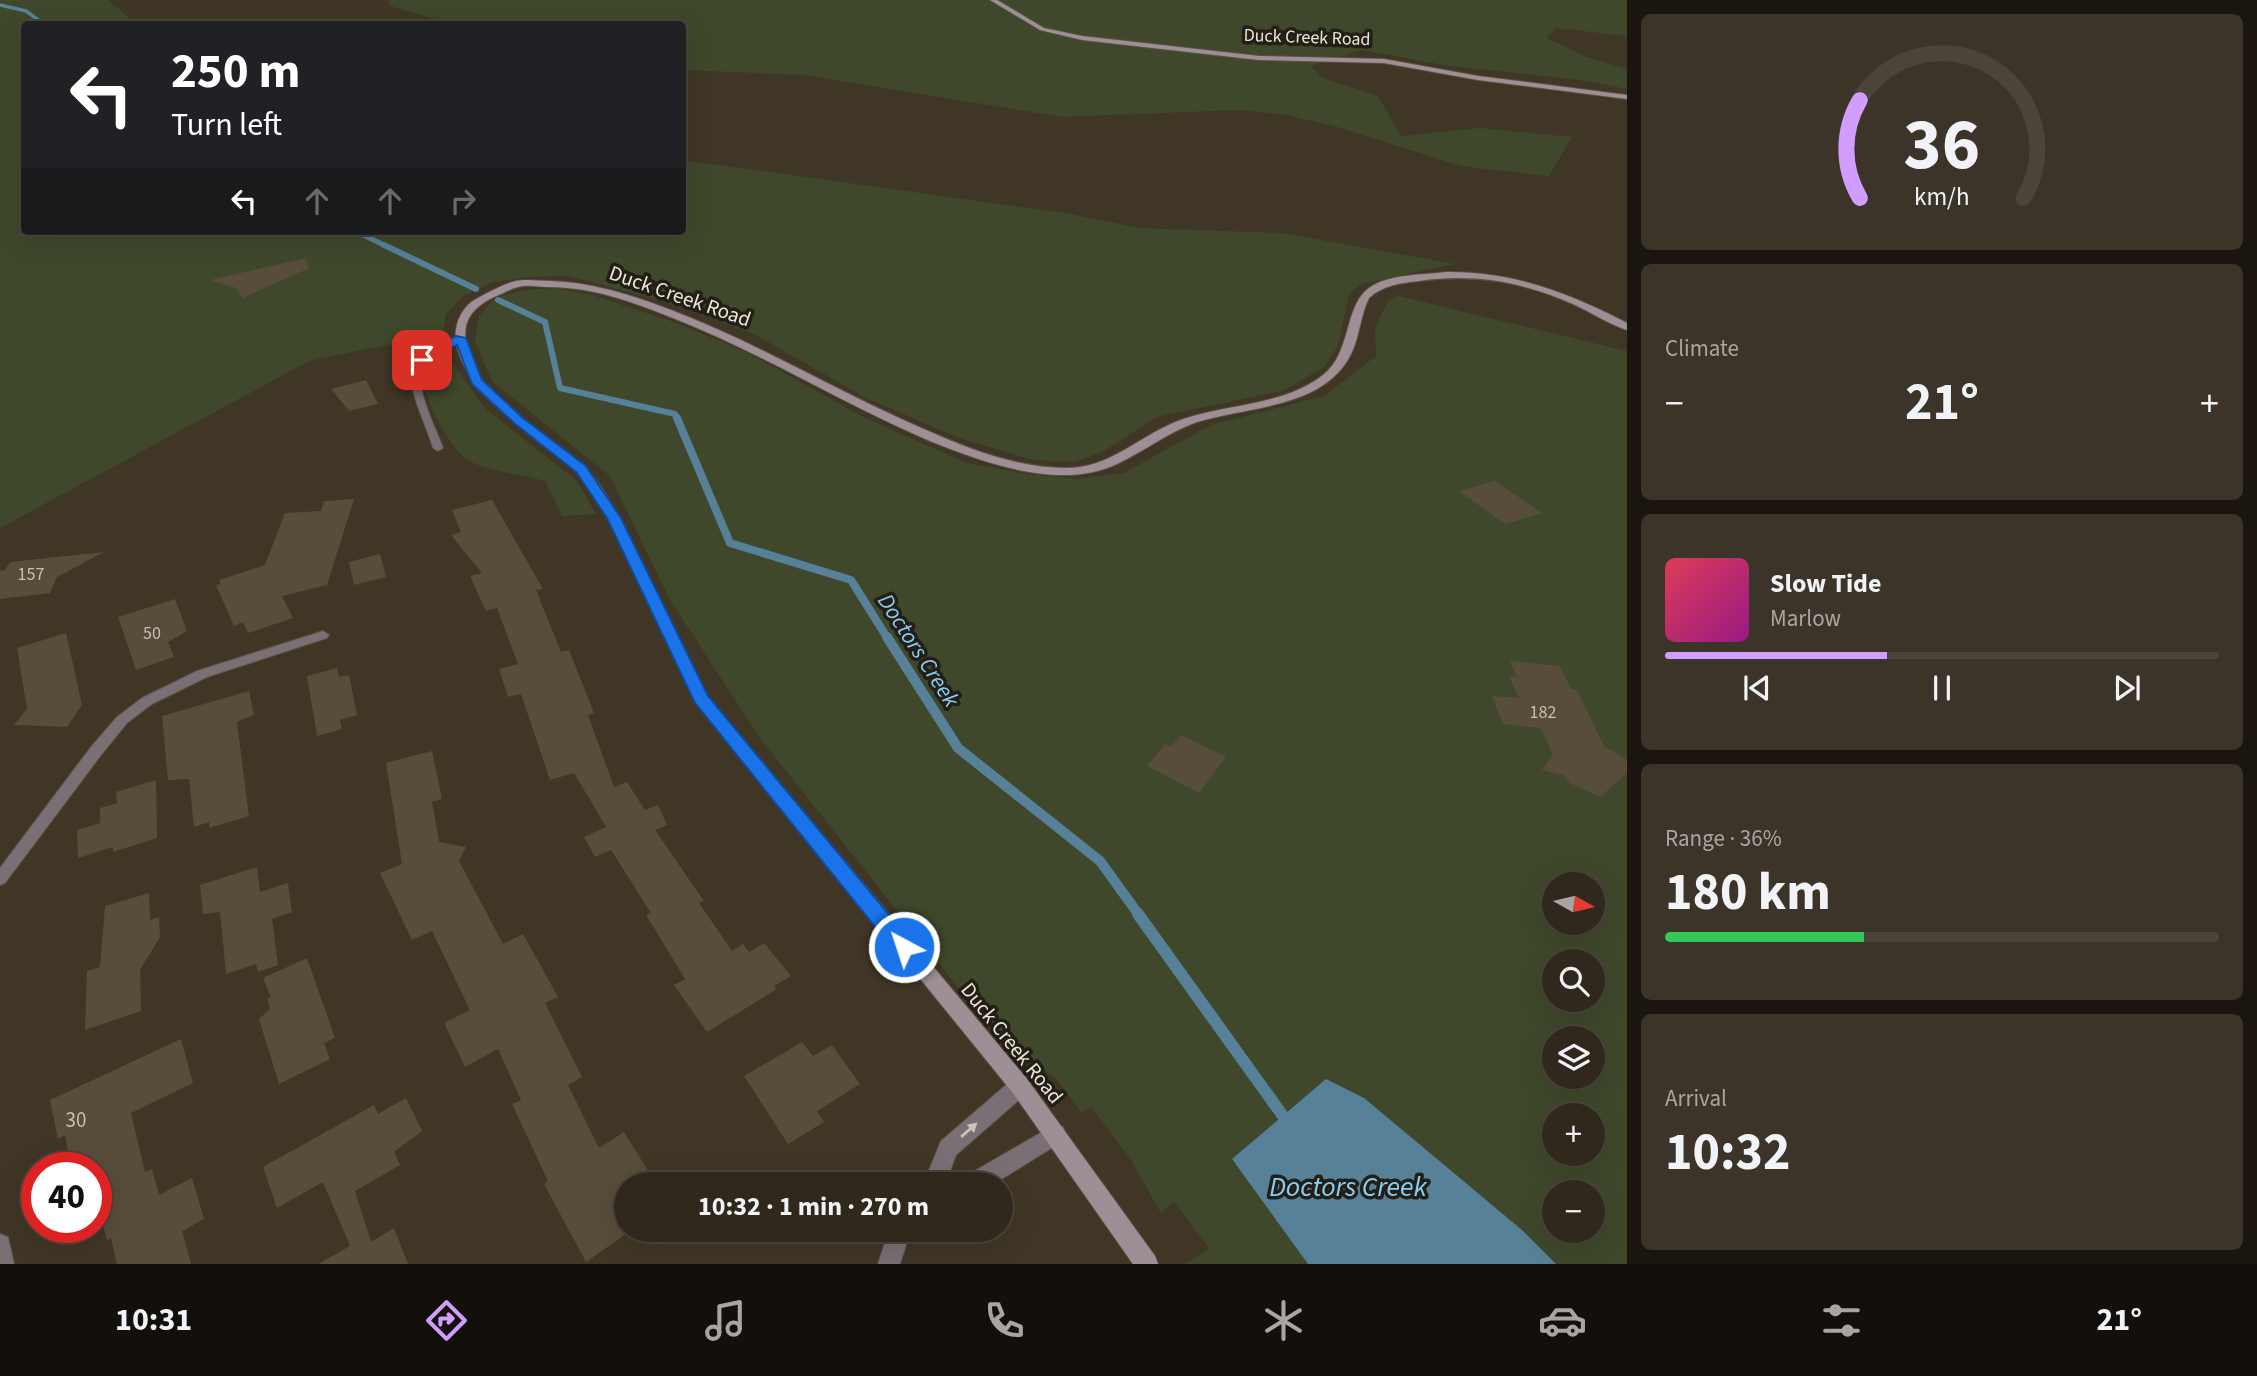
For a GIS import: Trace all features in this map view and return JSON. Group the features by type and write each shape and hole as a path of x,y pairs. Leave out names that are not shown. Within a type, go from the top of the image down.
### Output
{"street":[{"name":"Duck Creek Road","path":"993,0 1042,29 1082,38 1259,58 1384,61 1478,78 1627,97"},
{"name":"Duck Creek Road","path":"1147,1264 1020,1086 701,699 614,518 581,469 519,421 476,382 459,329 468,309 482,297 500,289 554,282 582,286 645,303 754,346 814,380 932,437 999,461 1051,470 1084,471 1110,464 1177,425 1301,394 1329,376 1347,359 1362,301 1373,289 1398,281 1445,272 1526,281 1577,301 1627,327"},
{"path":"939,1172 948,1148 1020,1086"},
{"path":"993,1172 1056,1134"},
{"path":"889,1264 896,1242"},
{"path":"0,1245 2,1264"}],"lane":[{"path":"438,448 416,390 414,374 422,360 460,338"},
{"path":"0,879 96,751 122,720 147,701 201,674 323,635"}],"green space":[{"path":"0,0 108,0 133,21 21,21 21,235 686,235 686,160 1065,213 1140,228 1282,233 1455,264 1361,284 1349,294 1338,346 1324,367 1285,390 1157,417 1104,451 1075,462 1033,460 959,438 866,398 754,334 665,302 569,276 493,282 463,296 446,314 442,340 412,360 402,384 392,360 411,340 309,361 0,528"},
{"path":"390,0 1627,0 1627,36 1556,28 1546,38 1587,57 1627,69 1627,89 1581,80 1449,66 1362,50 1310,66 1323,78 1378,96 1401,136 1480,128 1572,137 1549,176 1461,166 1334,126 1282,114 1238,110 1063,117 804,75 686,70 686,21 443,21 389,6"},
{"path":"556,288 592,295 671,321 747,352 861,416 967,463 1027,474 1076,479 1124,473 1211,425 1324,396 1376,356 1375,329 1388,300 1398,296 1627,351 1627,1264 1186,1264 1209,1248 1174,1202 1161,1213 1130,1158 1091,1107 1081,1113 1059,1082 976,1010 760,738 670,600 610,476 492,381 475,341 479,316 495,298 524,290"},
{"path":"439,352 447,356 486,409 577,481 596,514 562,516 545,481 489,468 464,457 440,424 424,387 426,366"}],"water":[{"name":"Doctors Creek","path":"1326,1079 1364,1098 1522,1230 1556,1264 1308,1264 1232,1159"}],"building":[{"path":"306,258 309,268 243,298 236,288 210,280"},
{"path":"366,380 378,404 349,411 331,389"},
{"path":"1495,481 1542,513 1505,524 1459,491"},
{"path":"354,499 327,585 282,596 293,618 248,633 243,622 234,626 216,585 221,584 219,580 265,565 285,513 321,511 324,501"},
{"path":"492,500 543,589 536,590 561,652 569,650 594,713 588,715 614,787 627,782 645,810 658,805 667,825 655,830 704,901 699,903 732,951 743,944 749,952 764,943 791,976 774,986 777,989 707,1032 674,985 685,979 646,915 651,913 611,850 595,857 584,837 606,827 574,773 550,780 521,694 508,697 499,669 518,664 497,608 486,611 470,576 482,573 451,535 461,532 452,510"},
{"path":"104,552 57,577 50,593 0,599 0,571 5,570 10,562"},
{"path":"380,554 386,577 354,585 349,562"},
{"path":"175,599 187,631 168,642 174,657 136,670 118,617"},
{"path":"66,633 82,705 67,727 14,725 27,709 17,648"},
{"path":"1510,661 1560,666 1571,689 1577,690 1604,746 1627,760 1627,773 1600,797 1572,784 1563,775 1542,770 1553,755 1541,728 1503,724 1492,696 1519,698 1509,676 1517,677"},
{"path":"337,668 339,677 349,675 357,715 340,720 342,729 317,736 307,676"},
{"path":"249,691 254,715 237,722 249,816 209,828 209,822 194,827 189,779 168,780 162,716"},
{"path":"1181,735 1226,757 1199,793 1147,766 1165,744 1171,747"},
{"path":"432,751 442,799 432,802 439,842 466,847 459,861 503,944 523,934 558,997 545,1003 582,1077 568,1085 599,1148 624,1132 649,1172 614,1172 615,1242 586,1262 544,1184 548,1181 512,1104 521,1100 498,1049 465,1067 444,1023 470,1010 432,931 412,940 380,873 402,864 386,763"},
{"path":"156,780 157,838 113,852 113,847 78,858 77,830 100,823 100,808 117,803 116,792"},
{"path":"257,867 260,892 288,883 292,912 272,919 278,965 258,972 256,964 226,974 220,912 203,914 200,885"},
{"path":"149,893 150,920 159,917 160,937 140,970 141,1011 85,1030 87,971 100,967 105,906"},
{"path":"307,958 335,1038 324,1043 330,1059 279,1084 259,1019 270,1009 267,998 271,997 263,978"},
{"path":"181,1039 193,1083 131,1113 145,1172 152,1169 159,1195 192,1178 204,1219 182,1231 191,1264 117,1264 112,1242 112,1152 68,1152 65,1135 58,1139 50,1100"},
{"path":"802,1042 813,1056 832,1045 860,1084 817,1111 824,1122 788,1144 744,1076"},
{"path":"406,1098 422,1131 394,1152 400,1165 355,1191 371,1242 394,1228 408,1264 318,1264 350,1246 323,1182 277,1208 263,1167 374,1105 378,1114"}],"waterway":[{"path":"0,5 26,11 40,21"},
{"path":"363,235 388,247"},
{"path":"384,245 476,289"},
{"name":"Doctors Creek","path":"498,300 545,322 560,388 675,414 677,420"},
{"name":"Doctors Creek","path":"677,418 730,543 851,580 888,639"},
{"name":"Doctors Creek","path":"887,637 958,748 1100,861 1139,915"},
{"name":"Doctors Creek","path":"1138,914 1283,1116"}],"route":[{"path":"422,360 460,338 476,382 519,421 581,469 614,518 701,699 904,947"}]}
